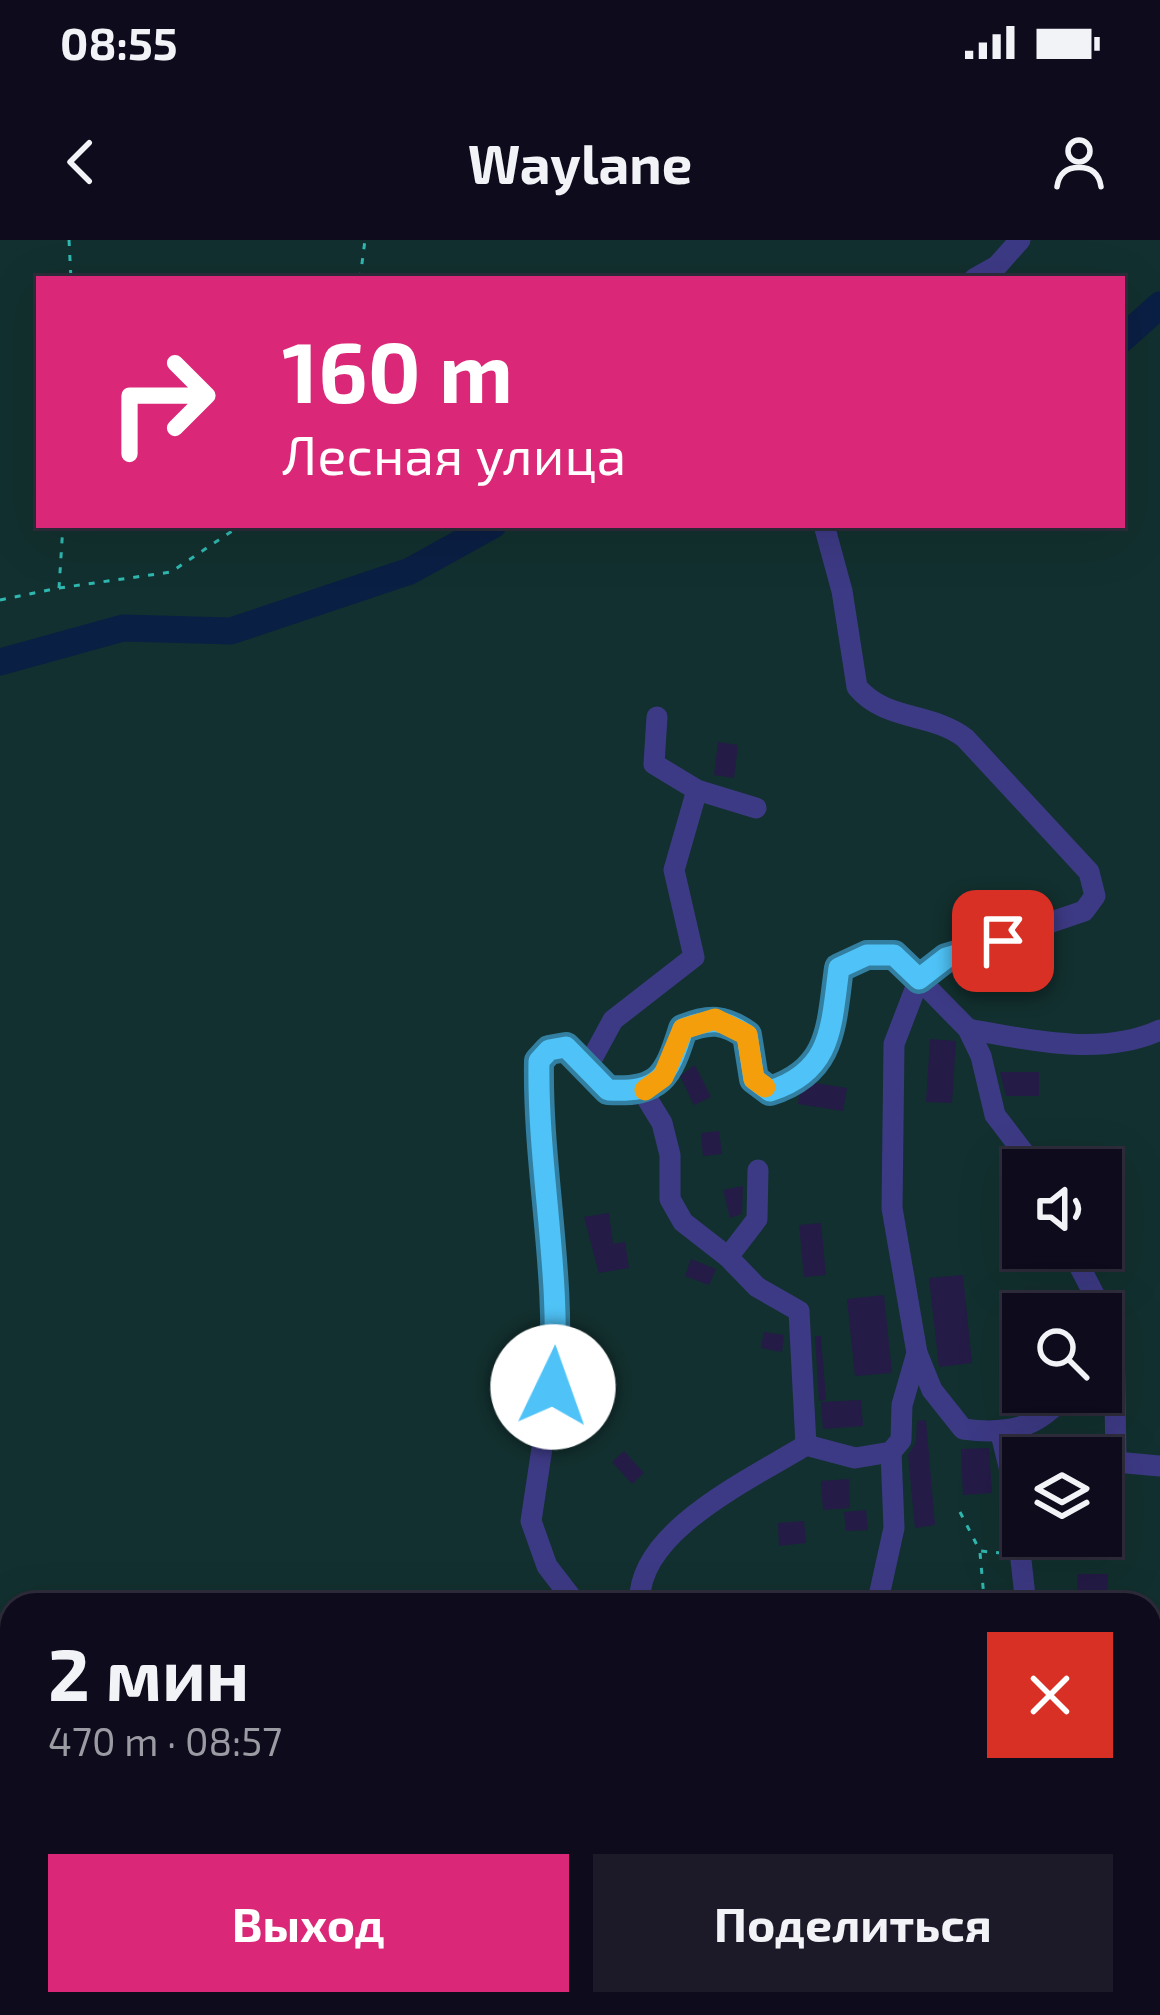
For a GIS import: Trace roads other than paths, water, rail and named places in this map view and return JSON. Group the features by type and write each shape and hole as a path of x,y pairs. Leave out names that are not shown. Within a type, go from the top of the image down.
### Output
{"street":[{"path":"979,276 997,266 1020,240"},
{"path":"825,528 842,591 857,687 884,710 942,724 965,737 1088,872 1096,888 1084,911 946,958 919,979 894,1044 892,1208 917,1353 932,1390 963,1430 1000,1434 1043,1420 1049,1413"},
{"path":"657,717 654,764 698,790 756,808"},
{"path":"588,1066 613,1020 694,957 674,870 698,790"},
{"path":"568,1593 547,1566 531,1521 555,1362 539,1061 549,1050 566,1047 608,1090 643,1092 663,1077 683,1029 715,1019 747,1035 754,1079 770,1091 801,1081 819,1059 831,1026 839,968 867,955 894,955 968,1029 981,1056 995,1114 1021,1149"},
{"path":"968,1029 1039,1041 1108,1043 1160,1030"},
{"path":"643,1092 662,1123 670,1155 670,1199 683,1222 758,1287 799,1311 806,1445"},
{"path":"728,1257 757,1219 758,1171"},
{"path":"639,1593 672,1530 806,1445 856,1458 891,1452 901,1440 902,1405 917,1353"},
{"path":"1112,1413 1116,1462 1160,1466"},
{"path":"1000,1434 1012,1479 1025,1593"},
{"path":"881,1593 895,1528 891,1452"}],"waterway":[{"path":"1125,336 1160,305"},
{"path":"0,662 123,628 231,631 410,571 488,528"}]}
